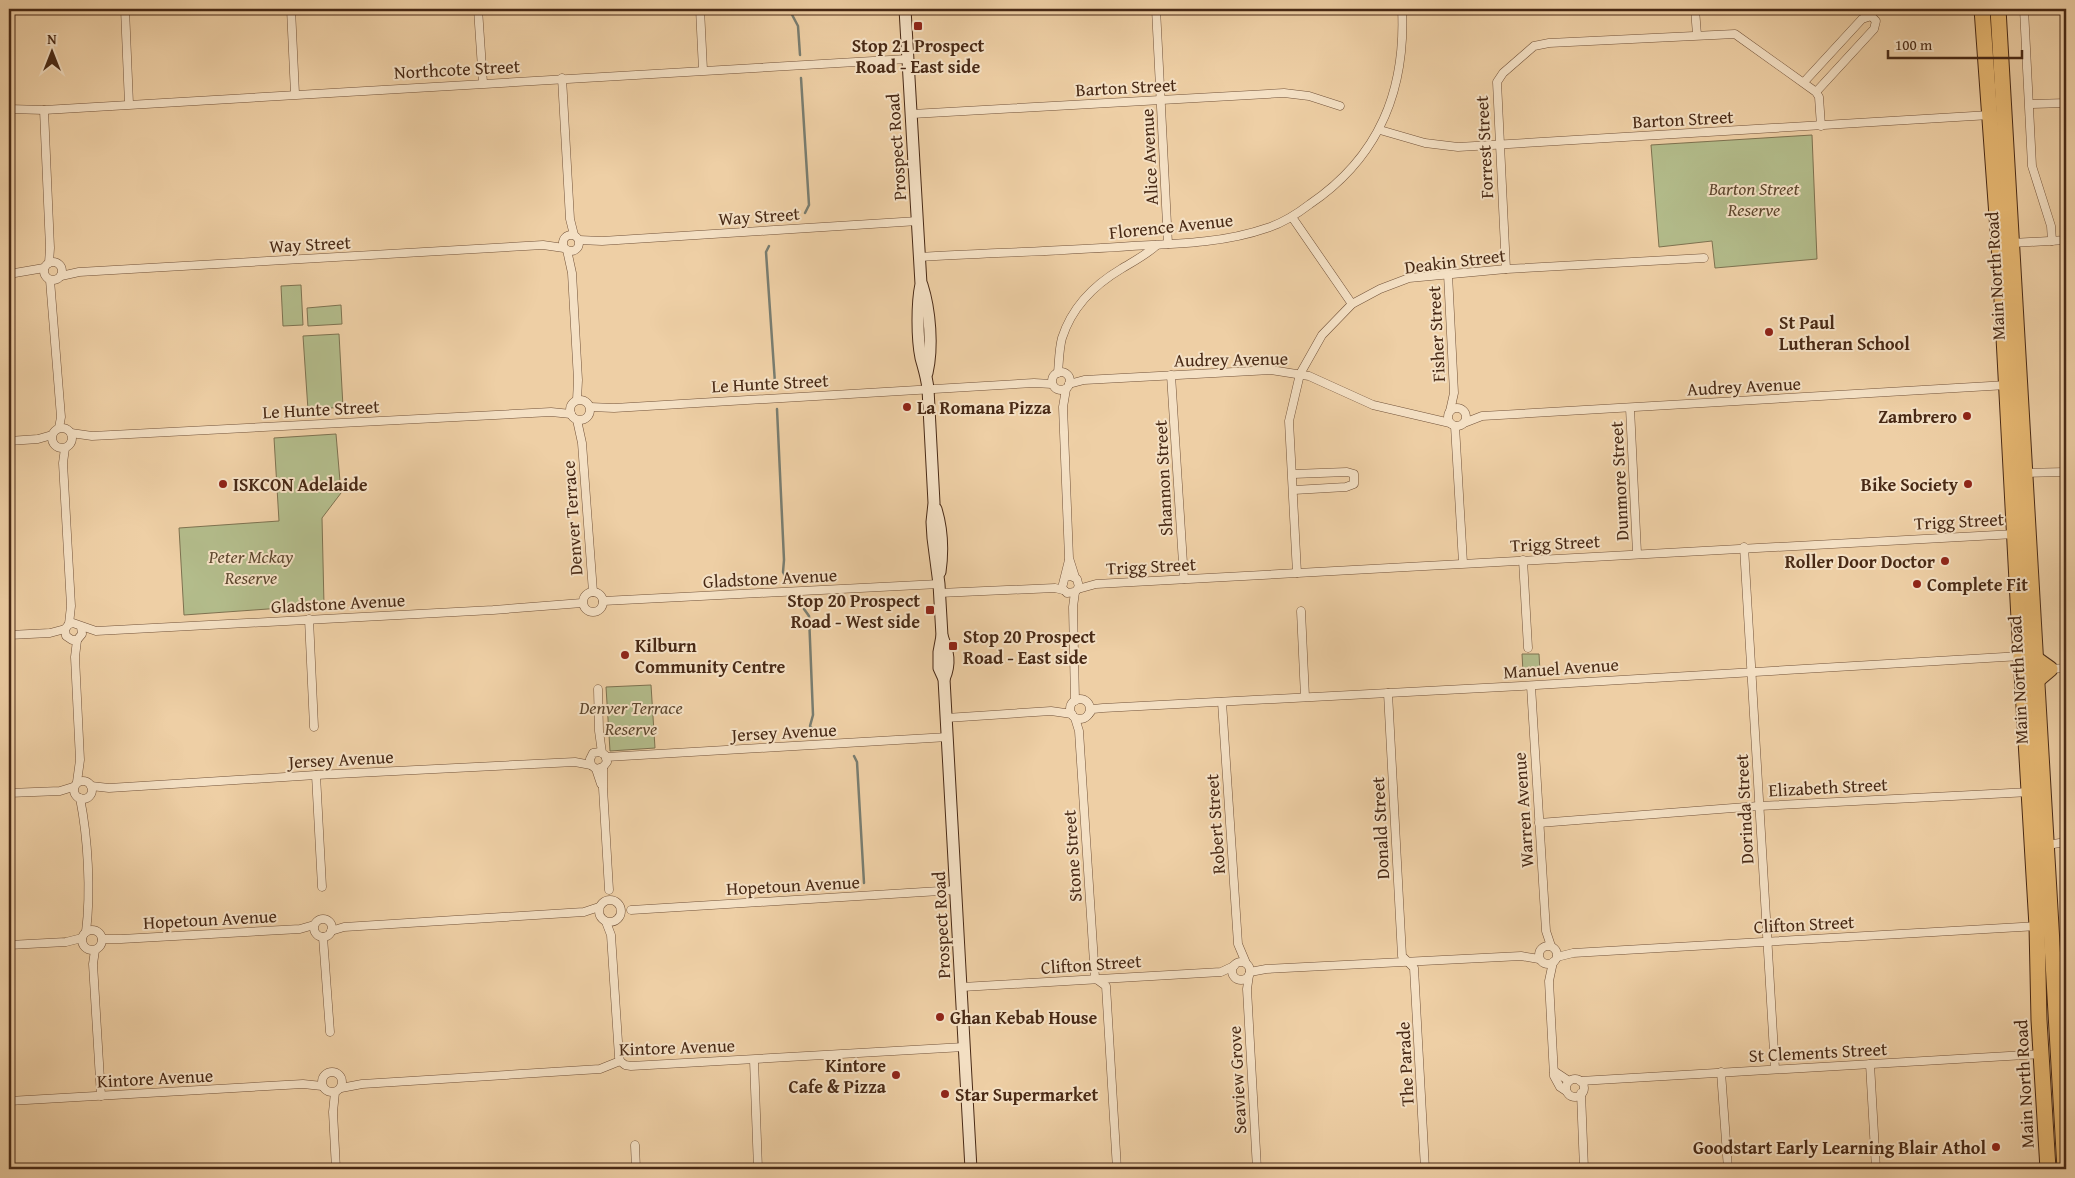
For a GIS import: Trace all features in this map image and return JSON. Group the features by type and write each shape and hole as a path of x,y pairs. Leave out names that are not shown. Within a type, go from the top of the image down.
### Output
{"highway":[{"name":"Main North Road","path":"1982,9 1990,115 2006,243"},
{"name":"Main North Road","path":"1998,9 2006,243 2018,474 2031,656 2030,792 2044,925 2061,1019 2065,1169"},
{"name":"Main North Road","path":"2018,474 2015,534 2031,656 2037,680 2047,845 2039,1020 2048,1169"},
{"path":"2031,656 2050,669 2048,673 2037,680"},
{"path":"2039,1020 2061,1019"}],"main road":[{"name":"Prospect Road","path":"905,9 920,258 921,284 918,300 921,357 928,389 934,502 932,538 939,589 942,636 939,668 944,679 948,737 971,1169"}],"street":[{"path":"125,9 129,104"},
{"path":"291,9 295,94"},
{"path":"478,9 483,83"},
{"path":"700,9 703,70"},
{"name":"Alice Avenue","path":"1156,9 1168,244"},
{"name":"Florence Avenue","path":"920,258 1219,240 1268,228 1292,217 1333,188 1358,161 1380,130 1397,80 1403,32 1402,9"},
{"path":"1695,9 1697,34"},
{"path":"2024,9 2032,166 2051,226 2052,241"},
{"path":"1804,82 1862,19 1871,16 1876,21 1874,29 1816,92 1821,126"},
{"name":"Forrest Street","path":"1506,269 1497,82 1503,73 1534,46 1549,43 1697,34 1735,34 1816,92"},
{"name":"Northcote Street","path":"9,109 44,110 907,59"},
{"path":"562,78 580,414"},
{"name":"Barton Street","path":"912,114 1284,93 1309,96 1340,106"},
{"path":"2030,104 2066,103"},
{"path":"44,110 53,302 61,417 65,430 63,463 70,606 75,657 101,1096"},
{"name":"Barton Street","path":"1380,130 1425,142 1458,147 1990,115"},
{"path":"1292,217 1352,304"},
{"name":"Way Street","path":"9,274 80,272 918,221"},
{"path":"2006,243 2066,240"},
{"path":"1080,716 1076,682 1073,607 1071,591 1064,579 1069,558 1060,356 1062,340 1072,315 1082,301 1113,274 1148,253 1157,245"},
{"name":"Deakin Street","path":"1297,573 1289,421 1300,374 1322,334 1352,304 1380,289 1409,278 1506,269 1704,258"},
{"name":"Fisher Street","path":"1448,274 1463,563"},
{"name":"Audrey Avenue","path":"928,389 1271,370 1300,374 1319,380 1373,405 1431,419 1455,421 1482,416 2014,385"},
{"name":"Shannon Street","path":"1172,375 1184,579"},
{"name":"Le Hunte Street","path":"65,430 92,436 551,412 580,414 614,408 928,389"},
{"name":"Fisher Street","path":"1454,394 1463,411"},
{"path":"580,400 580,414"},
{"path":"1458,408 1466,416 1455,421 1458,408"},
{"name":"Dunmore Street","path":"1630,408 1638,554"},
{"name":"Audrey Avenue","path":"1463,411 1482,416"},
{"name":"Denver Terrace","path":"580,414 592,592"},
{"path":"9,441 52,438 65,430"},
{"name":"Le Hunte Street","path":"65,446 92,436"},
{"path":"52,438 65,446"},
{"path":"1293,474 1347,472 1354,474 1354,484 1346,487 1294,490"},
{"path":"2018,474 2066,472"},
{"name":"Trigg Street","path":"939,589 1055,588 1071,591 1096,584 1744,547 2015,534"},
{"name":"Dorinda Street","path":"1744,547 1775,1069"},
{"path":"1069,558 1077,579 1071,591"},
{"path":"1523,560 1528,648"},
{"name":"Trigg Street","path":"1044,588 1071,576 1096,584"},
{"name":"Gladstone Avenue","path":"604,601 939,589"},
{"path":"592,592 600,594 604,601 602,608 593,613 586,610 582,603 585,596 592,592"},
{"name":"Gladstone Avenue","path":"9,635 493,610 582,603"},
{"path":"1301,611 1305,697"},
{"path":"309,619 314,727"},
{"name":"Manuel Avenue","path":"1080,716 1093,709 1103,708 1531,686 1751,671 2031,656"},
{"path":"2050,669 2066,668"},
{"name":"Warren Avenue","path":"1531,686 1554,1070 1556,1082 1569,1093 1581,1111"},
{"path":"598,689 598,731 609,890 602,904"},
{"name":"Donald Street","path":"1388,693 1402,956 1406,961"},
{"path":"1051,711 1079,702"},
{"path":"946,718 1051,711 1080,716 1090,711 1079,702"},
{"name":"Manuel Avenue","path":"1079,702 1103,708"},
{"name":"Robert Street","path":"1222,702 1238,944 1236,965 1232,972 1236,978"},
{"name":"Stone Street","path":"1080,716 1079,731 1096,978"},
{"path":"598,731 592,755 601,763"},
{"name":"Jersey Avenue","path":"9,793 316,775 575,762 601,763 623,757 948,737"},
{"name":"Jersey Avenue","path":"575,762 592,755 601,763"},
{"path":"316,775 322,887"},
{"name":"Elizabeth Street","path":"1538,823 1759,806 2030,792"},
{"path":"2047,845 2066,842"},
{"path":"609,890 621,909 610,919"},
{"name":"Hopetoun Avenue","path":"610,919 631,910 956,890"},
{"path":"584,912 602,904 617,902"},
{"name":"Hopetoun Avenue","path":"617,902 631,910"},
{"path":"602,904 610,919 618,1057 620,1061"},
{"path":"89,910 95,931 91,943"},
{"path":"323,937 317,935 314,928 319,920 322,919 331,927 344,927 584,912 610,919"},
{"name":"Clifton Street","path":"962,987 1221,972 1236,965 1249,969 1266,969 2044,925"},
{"path":"330,1032 323,937 331,927"},
{"name":"Hopetoun Avenue","path":"9,945 66,942 91,943 314,928"},
{"name":"Robert Street","path":"1238,944 1249,969"},
{"name":"The Parade","path":"1406,961 1414,968 1424,1169"},
{"path":"1236,978 1246,979 1249,969"},
{"name":"Seaview Grove","path":"1249,969 1247,989 1257,1169"},
{"name":"Clifton Street","path":"1221,972 1236,978"},
{"path":"1096,978 1106,986 1117,1169"},
{"path":"1236,978 1247,989"},
{"name":"Kintore Avenue","path":"340,1087 600,1069 620,1061 625,1065 631,1066 964,1047"},
{"name":"St Clements Street","path":"1580,1081 2041,1054"},
{"path":"754,1060 758,1169"},
{"path":"1870,1064 1876,1169"},
{"path":"1554,1070 1569,1081"},
{"path":"333,1112 340,1087 338,1074 331,1072 326,1074 323,1085 333,1112 336,1169"},
{"path":"1721,1072 1728,1169"},
{"path":"1569,1081 1574,1079 1580,1081 1582,1092 1584,1169"},
{"path":"1569,1081 1569,1093 1575,1097 1597,1080"},
{"name":"Kintore Avenue","path":"9,1101 303,1084 323,1085"},
{"path":"323,1085 340,1087"},
{"path":"635,1145 636,1169"}],"green space":[{"name":"Barton Street Reserve","path":"1812,135 1817,259 1715,268 1712,241 1659,247 1651,145"},
{"path":"301,285 303,325 283,326 281,286"},
{"path":"341,305 342,324 308,326 307,308"},
{"path":"339,334 343,407 308,410 303,336"},
{"name":"Peter Mckay Reserve","path":"336,434 341,493 322,518 324,605 184,615 179,528 279,521 274,438"},
{"path":"1522,654 1539,654 1540,672 1523,672"},
{"name":"Denver Terrace Reserve","path":"651,685 655,748 610,751 606,687"}],"waterway":[{"path":"789,9 798,26 800,55"},
{"path":"801,78 809,205 805,213"},
{"path":"769,246 766,252 775,383"},
{"path":"777,409 783,572 786,578"},
{"path":"804,609 809,616 813,715 810,726 815,732"},
{"path":"854,756 857,762 864,883"}],"place":[{"name":"Stop 21 Prospect Road - East side","path":"918,26"},
{"name":"St Paul Lutheran School","path":"1769,332"},
{"name":"La Romana Pizza","path":"907,407"},
{"name":"Zambrero","path":"1967,416"},
{"name":"ISKCON Adelaide","path":"223,484"},
{"name":"Bike Society","path":"1968,484"},
{"name":"Roller Door Doctor","path":"1945,561"},
{"name":"Complete Fit","path":"1917,584"},
{"name":"Stop 20 Prospect Road - West side","path":"930,610"},
{"name":"Stop 20 Prospect Road - East side","path":"953,646"},
{"name":"Kilburn Community Centre","path":"625,655"},
{"name":"Ghan Kebab House","path":"940,1017"},
{"name":"Kintore Cafe & Pizza","path":"896,1075"},
{"name":"Star Supermarket","path":"945,1094"},
{"name":"Goodstart Early Learning Blair Athol","path":"1996,1147"}]}
